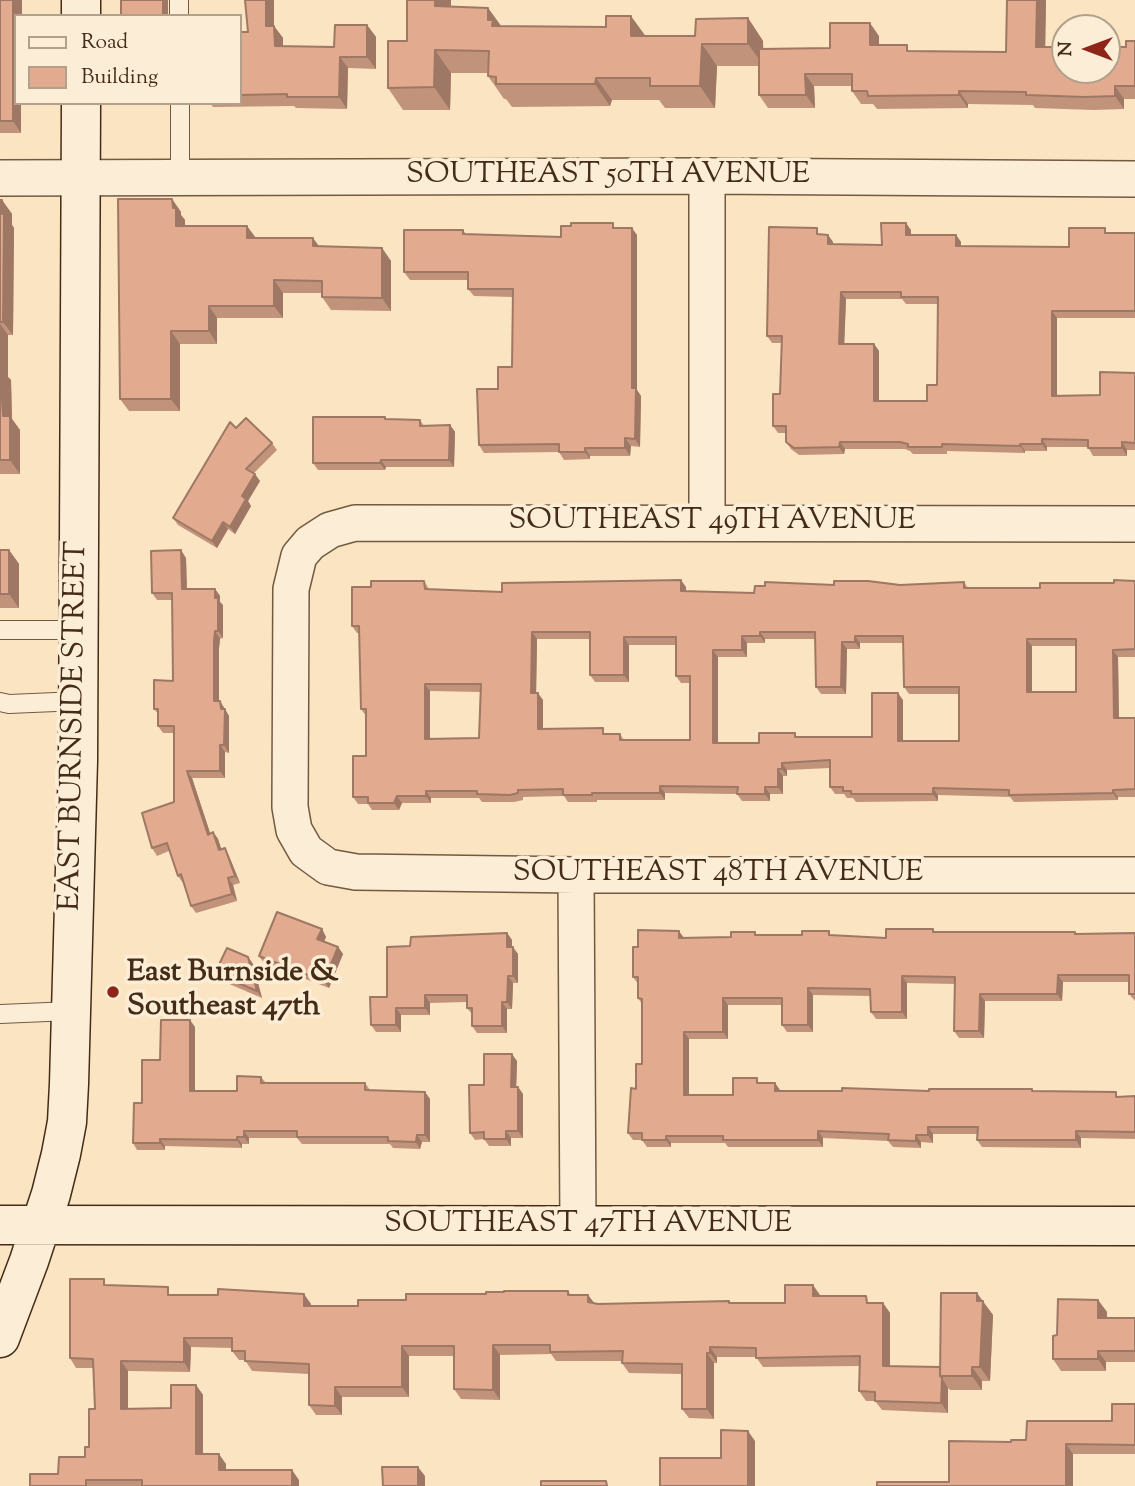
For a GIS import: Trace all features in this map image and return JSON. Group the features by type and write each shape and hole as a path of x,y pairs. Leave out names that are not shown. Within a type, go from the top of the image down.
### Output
{"main road":[{"name":"EAST BURNSIDE STREET","path":"0,1338 40,1225 61,1154 67,1122 79,701 80,105"},
{"name":"SOUTHEAST 47TH AVENUE","path":"0,1225 1135,1226"}],"street":[{"name":"SOUTHEAST 50TH AVENUE","path":"0,178 706,176 1135,179"},
{"path":"706,176 707,523"},
{"name":"SOUTHEAST 49TH AVENUE","path":"306,850 294,830 290,807 291,589 299,556 310,543 330,530 355,523 1135,524"},
{"name":"SOUTHEAST 48TH AVENUE","path":"306,850 327,867 356,872 576,875 1135,875"},
{"path":"576,875 578,1226"}],"lane":[{"path":"180,105 180,176"},
{"path":"0,630 79,630"},
{"path":"0,702 9,704 79,701"},
{"path":"0,1014 71,1011"}],"building":[{"path":"0,0 13,0 13,121 0,121"},
{"path":"121,0 163,0 163,14 121,14"},
{"path":"245,0 266,0 266,26 274,26 275,46 334,47 335,25 367,25 367,57 340,57 339,97 242,95 242,32 248,32"},
{"path":"407,0 435,0 435,6 488,8 488,20 493,20 492,26 606,27 606,16 631,16 631,36 695,36 696,19 748,18 748,44 702,44 700,86 650,86 650,78 596,78 595,84 496,84 496,77 488,76 489,51 435,50 434,87 388,88 388,41 407,41"},
{"path":"1007,0 1037,0 1036,47 1051,47 1051,84 1121,84 1121,47 1126,47 1126,41 1135,41 1135,86 1115,86 1115,96 959,91 959,95 868,96 867,91 852,91 852,74 805,74 806,95 759,95 759,49 830,48 830,23 870,23 870,45 907,45 907,51 1006,52"},
{"path":"118,199 172,199 173,208 176,208 176,226 247,226 247,238 313,238 313,246 382,248 382,298 322,297 322,281 274,280 274,306 209,306 209,331 171,331 171,399 120,399"},
{"path":"0,200 4,214 3,322 0,322"},
{"path":"571,223 613,223 613,228 632,228 632,388 636,388 635,439 625,438 625,448 585,448 585,452 559,452 559,444 479,445 477,389 498,389 498,367 512,367 513,289 468,289 468,272 404,272 404,230 463,230 463,234 561,237 561,226 571,226"},
{"path":"881,223 906,223 906,235 956,235 956,246 1069,247 1069,228 1105,228 1105,233 1135,233 1135,311 1052,311 1052,396 1100,395 1100,372 1135,373 1135,443 1122,442 1122,448 1088,448 1088,440 1042,439 1042,444 1020,446 942,444 942,447 908,447 908,444 900,442 840,442 839,447 794,448 786,442 786,426 773,426 773,394 780,394 782,336 767,336 769,227 817,228 817,234 828,235 828,244 882,245","holes":["841,292 901,292 901,297 938,297 937,385 927,385 927,401 874,401 874,344 839,344"]},
{"path":"0,366 3,416 10,416 10,460 0,460"},
{"path":"313,417 385,417 420,420 420,426 450,425 449,460 313,463"},
{"path":"246,418 272,443 246,469 255,474 242,496 246,499 230,527 223,522 212,541 173,518 230,422 236,428"},
{"path":"0,550 9,550 9,594 0,594"},
{"path":"181,550 182,589 215,589 215,598 218,598 218,631 215,631 214,641 214,701 220,701 221,709 225,709 220,771 187,771 208,835 213,832 219,850 225,848 235,876 228,878 232,894 191,906 167,843 152,848 142,813 174,802 174,726 158,726 158,709 154,709 154,680 173,681 172,593 152,593 151,551"},
{"path":"681,580 681,591 754,593 755,586 765,586 765,582 834,585 834,581 868,581 900,585 964,582 964,588 1040,588 1040,583 1135,581 1135,649 1113,650 1114,718 1135,718 1135,789 1113,790 1113,793 1009,795 1009,790 933,788 933,794 851,794 851,791 843,791 843,787 830,787 830,760 782,763 782,769 778,769 778,787 765,787 765,794 737,794 738,787 660,786 660,793 592,795 563,795 563,789 518,790 518,793 510,795 477,794 477,791 426,791 426,796 397,796 394,803 368,803 368,797 353,797 353,756 366,756 366,709 361,709 359,626 352,626 352,587 371,587 371,581 424,581 425,589 502,592 502,583","holes":["532,632 590,632 590,675 624,675 624,637 676,637 676,676 690,676 690,740 620,740 620,734 603,734 603,728 538,729 538,693 531,693","760,632 815,632 816,687 841,687 842,642 855,642 855,636 903,636 904,687 959,687 959,741 898,741 898,693 872,693 872,737 795,737 795,733 759,733 759,743 713,743 713,650 742,650 742,636 760,636","1027,639 1076,639 1076,692 1027,692","425,684 481,684 479,738 425,739"]},
{"path":"277,912 322,929 317,939 338,947 324,981 259,956"},
{"path":"886,929 933,929 933,932 1135,933 1135,994 1129,994 1129,975 1058,975 1057,994 980,994 979,1031 954,1031 955,977 902,976 902,1012 871,1012 870,989 808,988 808,1025 782,1025 782,998 723,998 723,1032 684,1032 684,1095 733,1095 733,1078 757,1078 757,1083 775,1083 775,1091 842,1091 842,1088 1116,1092 1116,1097 1135,1096 1135,1132 1076,1131 1076,1140 977,1140 978,1127 928,1127 928,1135 916,1135 916,1141 888,1140 889,1134 818,1131 818,1140 723,1140 723,1136 666,1136 666,1140 642,1140 642,1133 628,1133 631,1088 636,1089 636,1064 642,1064 642,999 638,998 638,977 633,977 633,947 638,947 638,930 679,931 679,938 731,937 731,932 802,935 802,931 829,931 829,935 886,938"},
{"path":"507,933 507,947 513,947 513,976 508,976 507,1002 502,1002 502,1026 472,1026 472,1008 467,1008 467,995 425,995 425,1008 396,1008 396,1025 371,1025 370,997 387,997 387,947 410,946 411,937"},
{"path":"227,948 248,957 257,991 215,973"},
{"path":"161,1020 190,1020 190,1091 237,1091 237,1076 261,1077 261,1083 365,1083 365,1090 425,1092 425,1135 417,1135 416,1142 388,1141 388,1137 297,1137 297,1131 244,1131 244,1137 237,1137 237,1140 160,1139 160,1143 133,1143 134,1103 142,1103 142,1060 160,1060"},
{"path":"484,1054 512,1054 511,1087 518,1087 518,1131 506,1131 506,1139 484,1139 484,1132 470,1133 469,1085 484,1085"},
{"path":"70,1279 104,1279 104,1285 168,1287 168,1295 218,1295 218,1289 304,1294 304,1306 358,1306 358,1300 406,1300 406,1294 486,1294 504,1291 568,1291 568,1295 588,1295 588,1302 598,1304 729,1301 785,1303 785,1285 813,1285 813,1296 866,1296 867,1303 883,1303 883,1366 940,1367 941,1403 875,1401 875,1392 859,1391 860,1356 756,1358 756,1348 710,1347 710,1353 707,1353 707,1409 682,1409 682,1364 622,1363 623,1351 550,1352 550,1345 493,1345 493,1390 454,1389 454,1346 402,1346 402,1387 335,1387 335,1406 309,1405 309,1364 245,1361 245,1351 232,1351 232,1338 184,1338 184,1362 121,1361 121,1409 171,1408 171,1385 196,1385 196,1454 219,1454 219,1470 292,1470 292,1486 142,1486 142,1480 86,1480 86,1486 30,1486 30,1474 58,1474 59,1457 85,1457 85,1447 89,1447 89,1409 95,1409 93,1359 70,1358"},
{"path":"941,1293 977,1293 977,1301 983,1301 980,1367 972,1367 972,1376 940,1376"},
{"path":"1058,1299 1098,1300 1098,1318 1135,1318 1135,1351 1098,1351 1098,1359 1053,1359"},
{"path":"1112,1404 1135,1404 1135,1445 1066,1444 1066,1486 877,1486 877,1482 949,1482 949,1441 1026,1440 1027,1421 1112,1421"},
{"path":"721,1430 748,1431 748,1486 660,1486 660,1458 721,1458"},
{"path":"382,1467 418,1467 418,1486 383,1486"},
{"path":"541,1481 606,1481 607,1486 541,1486"}],"place":[{"name":"East Burnside & Southeast 47th","path":"113,992"}]}
